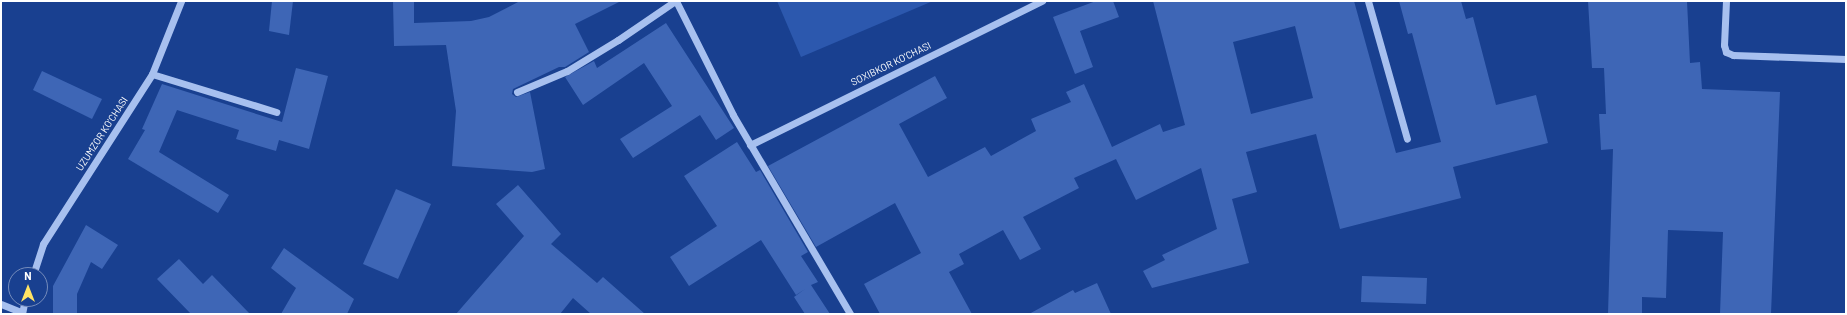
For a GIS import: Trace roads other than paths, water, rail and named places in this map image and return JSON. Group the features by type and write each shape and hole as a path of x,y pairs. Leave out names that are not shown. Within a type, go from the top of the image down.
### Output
{"street":[{"name":"UZUMZOR KO'CHASI","path":"36,267 43,244 152,74 181,1"},
{"path":"517,92 567,70 618,40 675,1 750,145 850,314"},
{"name":"SOXIBKOR KO'CHASI","path":"750,145 1027,4 1042,1"},
{"path":"1368,1 1407,139"},
{"path":"1726,1 1724,46 1726,52 1733,55 1846,58"},
{"path":"152,74 276,112"},
{"path":"1,304 21,313"}]}
